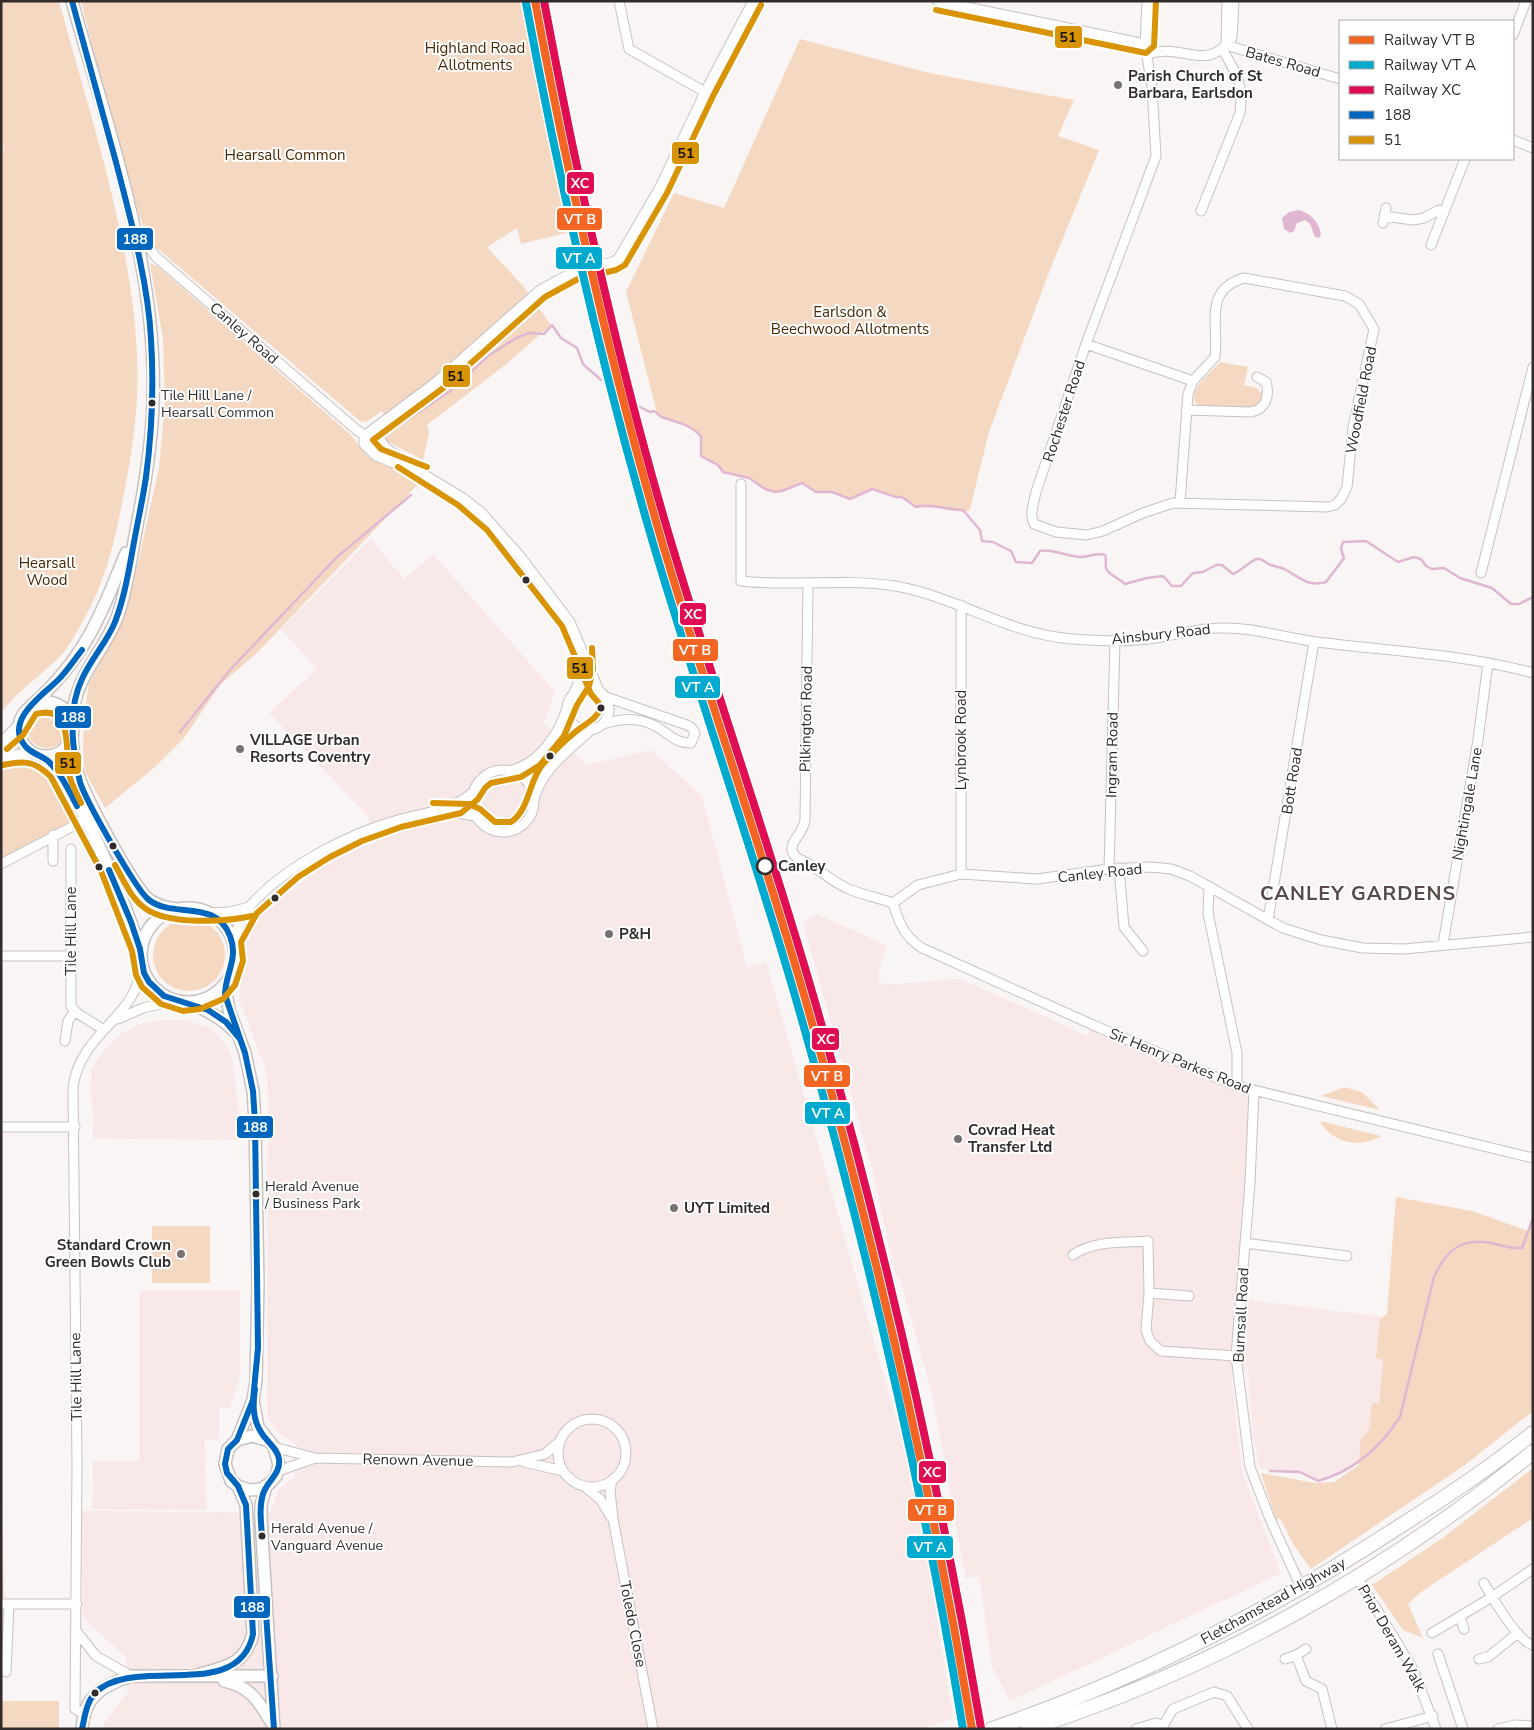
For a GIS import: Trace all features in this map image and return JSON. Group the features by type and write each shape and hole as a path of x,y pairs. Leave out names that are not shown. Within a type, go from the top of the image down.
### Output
{"highway":[{"name":"Fletchamstead Highway","path":"997,1727 1068,1702 1131,1676 1225,1629 1301,1587 1415,1517 1533,1433"},
{"name":"Fletchamstead Highway","path":"1028,1729 1139,1690 1284,1619 1357,1577 1438,1523 1533,1452"}],"main road":[{"path":"72,1 132,222 146,295 151,336 154,402 146,478 118,614 100,650 81,680 75,696 72,736 81,785 133,878 150,901 160,906 194,909 209,913 228,929 232,940 234,960 225,985 229,1010 249,1071 255,1122 258,1348 253,1400 254,1418 279,1459 278,1471 273,1480 266,1486 255,1490 238,1486 231,1481 225,1464 228,1449 237,1440 253,1400"},
{"path":"134,531 100,615 82,650 60,678 24,713 19,724 22,741 58,772 85,820 108,867 140,949 144,973 156,990 177,1000 189,1002 208,1010 226,1022 239,1037"},
{"path":"30,706 42,702 55,703 66,710 72,720"},
{"path":"37,754 59,753 68,746 72,736"},
{"path":"140,949 144,938 154,924 167,913 179,909"},
{"path":"189,1002 212,996 225,985"},
{"path":"237,1440 252,1436 270,1443"},
{"path":"197,1675 235,1664 248,1650 253,1634 246,1505 238,1486"},
{"path":"266,1486 261,1505 261,1519 264,1597 272,1676 274,1727"},
{"path":"197,1675 239,1684 252,1694 274,1727"},
{"path":"79,1711 100,1690 131,1676 272,1676"},
{"name":"Tile Hill Lane","path":"79,1711 83,1729"}],"street":[{"path":"619,1 626,42 629,49 705,92"},
{"path":"373,436 375,447 368,448 363,442 373,436 390,415 436,382 524,303 549,285 575,271 613,262 625,247 659,189 705,92 753,1"},
{"path":"938,1 1145,44"},
{"name":"Rochester Road","path":"1147,1 1145,44 1155,116 1156,156 1086,344 1036,492 1032,509 1034,524 1056,532 1087,534 1103,531 1158,507 1180,502 1318,507 1335,505"},
{"path":"1201,211 1240,113 1242,98 1238,76 1224,47 1227,1"},
{"path":"1147,54 1174,50 1213,56 1232,38 1234,1"},
{"path":"1514,32 1526,1"},
{"name":"Bates Road","path":"1224,47 1339,79"},
{"path":"1514,140 1533,148"},
{"path":"1431,245 1464,160"},
{"path":"1384,216 1413,220 1424,218 1439,210 1443,211"},
{"name":"Canley Road","path":"132,222 145,244 156,257 309,391 358,431 373,436 386,448 424,475 463,498 493,524 563,611 602,694"},
{"name":"Woodfield Road","path":"1180,502 1188,394 1193,382 1215,357 1217,296 1231,283 1244,278 1353,298 1368,317 1374,333 1353,427 1347,486 1341,499 1335,505"},
{"path":"1086,344 1193,382"},
{"path":"1481,572 1483,558 1533,367"},
{"path":"1186,410 1250,412 1260,410 1266,402 1268,390 1266,382 1257,377"},
{"name":"Canley Road","path":"368,448 376,456 424,475"},
{"name":"Ainsbury Road","path":"741,484 741,581 808,584 865,583 895,586 961,605 1035,634 1115,641 1150,639 1219,628 1314,642 1488,663 1533,673"},
{"name":"Pilkington Road","path":"808,584 805,826 792,844 792,850 800,860 807,862 837,883 893,903"},
{"name":"Lynbrook Road","path":"961,605 961,874"},
{"name":"Ingram Road","path":"1109,869 1115,641"},
{"name":"Bott Road","path":"1268,920 1314,642"},
{"name":"Canley Road","path":"574,694 584,669 582,648"},
{"name":"Nightingale Lane","path":"1443,944 1478,740 1488,663"},
{"path":"232,940 250,906 293,870 339,842 381,825 457,806 472,794 478,782 487,775 498,771 509,771 526,765 542,751 557,731 574,694 589,688 687,725 695,733 691,743 685,743 674,740 646,721 622,718 591,730 544,777 534,799 529,818 520,827 509,832 492,831 482,825 475,816 472,806 472,794"},
{"path":"602,694 610,709 603,724"},
{"path":"568,705 568,716 574,724 585,730 591,730"},
{"path":"1,743 19,724"},
{"path":"1,756 37,754"},
{"path":"509,771 524,779 534,799"},
{"path":"434,812 457,811 475,816"},
{"path":"1,864 85,820"},
{"path":"53,836 54,861"},
{"name":"Tile Hill Lane","path":"70,849 70,1002 75,1011"},
{"name":"Canley Road","path":"893,903 918,885 961,874 1037,878 1119,868 1151,867 1172,870 1190,876 1283,928 1321,940 1363,948 1404,949 1533,937"},
{"path":"1119,868 1124,928 1143,951"},
{"path":"1209,886 1208,913 1237,1053 1237,1086"},
{"name":"Sir Henry Parkes Road","path":"893,903 900,928 910,940 922,948 1094,1025 1237,1086 1533,1158"},
{"path":"209,913 229,912 250,906"},
{"path":"1,956 71,956"},
{"name":"Tile Hill Lane","path":"79,1711 77,1632 75,1075 90,1044 121,1012 136,988 141,964"},
{"name":"Tile Hill Lane","path":"106,1027 139,1010 177,1000"},
{"path":"65,1041 68,1021 75,1011 106,1027"},
{"name":"Burnsall Road","path":"1254,1091 1246,1243 1236,1356 1250,1467 1270,1519 1301,1587"},
{"path":"1,1127 75,1127"},
{"path":"1073,1255 1080,1249 1093,1246 1148,1241 1149,1294 1146,1330 1150,1340 1161,1351 1236,1356"},
{"path":"1246,1243 1346,1256"},
{"path":"1149,1294 1189,1296"},
{"path":"581,1420 600,1420 614,1428 623,1441 625,1450 622,1468 612,1480 594,1486 584,1486 576,1483 563,1471 558,1452 560,1442 565,1432 581,1420"},
{"name":"Renown Avenue","path":"522,1461 545,1454 560,1442"},
{"name":"Renown Avenue","path":"270,1443 315,1458 522,1461 563,1471"},
{"name":"Renown Avenue","path":"278,1471 315,1458"},
{"name":"Toledo Close","path":"612,1480 610,1491 613,1519 653,1729"},
{"name":"Toledo Close","path":"584,1486 600,1499 613,1519"},
{"path":"1432,1633 1492,1597 1533,1569"},
{"name":"Prior Deram Walk","path":"1357,1577 1413,1669 1433,1716 1436,1729"},
{"path":"1484,1583 1518,1634 1527,1644 1533,1645"},
{"path":"6,1672 5,1604 77,1604"},
{"path":"1460,1617 1464,1629"},
{"path":"77,1632 96,1656 131,1676"},
{"path":"1480,1659 1488,1657 1518,1634"},
{"path":"1285,1659 1306,1649"},
{"path":"1296,1655 1306,1681 1322,1689 1332,1729"},
{"path":"6,1657 16,1656"},
{"path":"1441,1658 1463,1729"},
{"path":"1136,1729 1156,1723 1164,1727 1173,1709 1214,1692 1227,1696 1248,1729"},
{"path":"1385,1729 1433,1716"},
{"path":"1498,1729 1515,1725 1533,1726"}],"shaded area":[{"path":"1299,210 1311,216 1317,222 1321,235 1319,238 1315,237 1310,224 1305,220 1297,223 1294,231 1290,233 1284,229 1282,218 1289,212"},
{"path":"371,539 404,579 433,554 555,692 544,723 587,765 651,750 702,796 747,967 766,962 917,1492 953,1718 921,1729 104,1729 104,1723 129,1691 126,1657 83,1618 82,1511 270,1513 279,1489 295,1477 296,1445 278,1432 267,1416 268,1092 266,1069 239,1000 248,928 290,891 323,866 375,838 367,815 269,713 317,669 281,629"},
{"path":"817,914 887,946 878,974 879,980 884,985 960,979 1088,1036 1093,1025 1254,1091 1242,1299 1385,1317 1376,1358 1383,1359 1379,1404 1372,1403 1369,1429 1360,1440 1359,1461 1339,1475 1318,1481 1300,1472 1260,1469 1252,1429 1248,1369 1232,1369 1243,1475 1281,1573 1010,1701 992,1667 979,1576 966,1579 932,1394 900,1278 896,1278 872,1169 803,923"},
{"path":"162,1020 187,1020 212,1029 225,1043 232,1057 240,1125 238,1140 93,1138 91,1070 104,1050 122,1033 140,1024"},
{"path":"139,1291 240,1291 240,1375 230,1408 219,1408 219,1439 205,1440 206,1510 92,1509 93,1461 139,1461"}],"green space":[{"name":"Hearsall Wood","path":"1,1 59,1 100,147 124,249 137,349 137,398 135,424 122,504 110,556 97,594 64,652 15,696 1,713 1,145 6,150 1,143"},
{"name":"Hearsall Common","path":"81,1 520,1 574,231 521,244 517,228 487,247 523,286 551,325 505,365 427,425 429,433 423,460 386,441 385,432 391,423 382,411 366,422 360,421 151,243 143,227 119,151"},
{"name":"Earlsdon & Beechwood Allotments","path":"800,39 929,73 1074,100 1058,136 1099,150 1048,275 989,432 970,509 966,512 946,510 934,505 916,507 902,497 896,497 872,489 850,499 832,492 816,492 802,483 782,491 775,492 765,489 749,478 723,472 718,465 701,456 702,441 699,433 677,421 662,418 657,413 626,292 674,193 724,208"},
{"path":"150,263 157,266 351,435 367,456 415,475 421,481 258,652 220,685 184,738 154,768 105,808 85,772 83,750 84,716 89,683 117,632 137,567 159,468 165,405 163,339"},
{"path":"1220,362 1248,367 1244,385 1257,388 1263,394 1262,401 1257,408 1200,408 1195,402 1194,396 1200,383"},
{"path":"43,708 51,708 58,711 64,717 67,728 64,739 58,745 51,748 43,748 36,745 30,739 27,732 27,724 30,717 36,711"},
{"path":"21,761 40,769 55,781 66,797 73,817 65,827 1,863 1,762"},
{"path":"189,919 209,925 219,935 225,955 219,975 209,985 189,991 169,985 159,975 153,955 159,935 169,925"},
{"path":"1344,1087 1362,1092 1380,1110 1321,1096"},
{"path":"1320,1121 1381,1136 1365,1142 1347,1142 1331,1134"},
{"path":"1396,1197 1472,1211 1528,1231 1533,1224 1533,1411 1465,1465 1311,1569 1295,1547 1280,1518 1276,1520 1261,1473 1315,1483 1334,1482 1359,1465 1360,1440 1369,1429 1372,1403 1379,1403 1383,1360 1376,1358 1380,1319 1387,1314"},
{"name":"Standard Crown Green Bowls Club","path":"152,1226 210,1226 210,1283 152,1283"},
{"path":"1,1451 4,1598 1,1598"},
{"path":"1533,1468 1533,1518 1421,1592 1408,1604 1423,1638 1403,1630 1372,1585 1444,1537"},
{"path":"1,1701 59,1701 59,1729 1,1729"}],"waterway":[{"path":"392,430 450,391 488,356 516,338 529,333 544,334 552,325 561,338 577,348 583,364 601,380"},
{"path":"640,407 684,424 698,433 701,437 701,456 718,465 723,472 749,478 765,489 775,492 802,483 816,492 832,492 850,499 872,489 896,497 902,497 916,507 928,506 963,510 980,530 982,541 993,542 1011,551 1016,562 1032,563 1040,551 1045,550 1081,557 1102,554 1106,557 1107,570 1125,584 1163,576 1172,586 1181,586 1193,573 1203,572 1216,565 1222,565 1233,574 1254,560 1260,559 1284,569 1309,583 1320,583 1326,582 1344,558 1341,549 1343,542 1366,541 1398,562 1414,557 1421,559 1426,566 1432,569 1444,568 1460,578 1492,588 1511,604 1519,604 1533,597"},
{"path":"180,732 230,670 337,557 411,495"},
{"path":"1270,1471 1300,1472 1318,1481 1331,1477 1354,1465 1375,1448 1400,1417 1434,1277 1442,1262 1453,1250 1466,1243 1484,1242 1511,1248 1522,1248 1533,1218"}],"transit line":[{"name":"188","path":"72,1 117,166 138,252 149,317 152,373 151,425 146,477 128,572 115,622 77,691 74,704 73,743 80,782 84,792 123,863 143,893 149,900 159,905 204,913 215,917 223,924 230,936 233,952 225,995 245,1053 253,1091 258,1348 253,1400 237,1440 228,1449 225,1464 227,1473 238,1486 246,1505 253,1634 244,1655 228,1667 207,1673 134,1677 112,1682 92,1697 86,1710 82,1729"},
{"path":"535,1 576,205 608,341 643,475 679,599 770,881 830,1086 854,1177 899,1360 919,1452 956,1636 972,1729"},
{"name":"51","path":"936,10 1146,53 1154,46 1156,1"},
{"path":"526,3 567,207 599,342 634,476 670,600 761,882 821,1087 845,1177 890,1360 910,1452 947,1636 963,1729"},
{"name":"51","path":"427,467 381,449 373,440 442,389 545,297 578,279 616,270 625,265 667,193 713,96 761,5"},
{"name":"51","path":"398,467 458,505 487,530 562,626 591,694 601,708 596,716 564,742 540,768 525,804 517,817 511,822 495,822 480,809 469,804 433,803"},
{"name":"51","path":"3,765 29,763 40,768 51,777 101,871 132,951 136,975 142,987 161,1004 183,1011 200,1009 223,999 235,985 243,961 241,942 257,913 298,877 330,857 362,841 401,827 461,813 478,799 485,788 491,783 521,777 540,765 564,736 577,705 589,686 593,669 592,648"},
{"name":"188","path":"77,806 53,766 46,759 26,747 20,737 19,728 27,710 61,677 82,650"},
{"name":"51","path":"7,749 23,735 36,714 48,713 57,716 62,722 65,731 69,774 81,803"},
{"name":"51","path":"115,865 136,900 146,909 156,914 169,918 197,921 227,920 252,916"},
{"name":"188","path":"109,870 131,922 140,949 144,973 149,982 164,996 208,1010 226,1022 240,1039"},
{"name":"188","path":"255,1389 254,1410 256,1422 262,1434 276,1451 279,1459 278,1469 263,1494 261,1504 262,1536"},
{"name":"188","path":"266,1613 274,1729"}],"rail line":[{"name":"XC","path":"544,1 600,273 652,475 688,599 796,938 863,1176 908,1359 928,1451 965,1635 981,1728"}],"place":[{"name":"Parish Church of St Barbara, Earlsdon","path":"1118,85"},
{"name":"Tile Hill Lane / Hearsall Common","path":"152,403"},
{"name":"VILLAGE Urban Resorts Coventry","path":"240,749"},
{"name":"Canley","path":"765,866"},
{"name":"P&H","path":"609,934"},
{"name":"Covrad Heat Transfer Ltd","path":"958,1139"},
{"name":"Herald Avenue / Business Park","path":"256,1194"},
{"name":"UYT Limited","path":"674,1208"},
{"name":"Standard Crown Green Bowls Club","path":"181,1254"},
{"name":"Herald Avenue / Vanguard Avenue","path":"262,1536"}],"district":[{"name":"CANLEY GARDENS","path":"1358,893"}],"park label":[{"name":"Highland Road Allotments","path":"475,56"}]}
